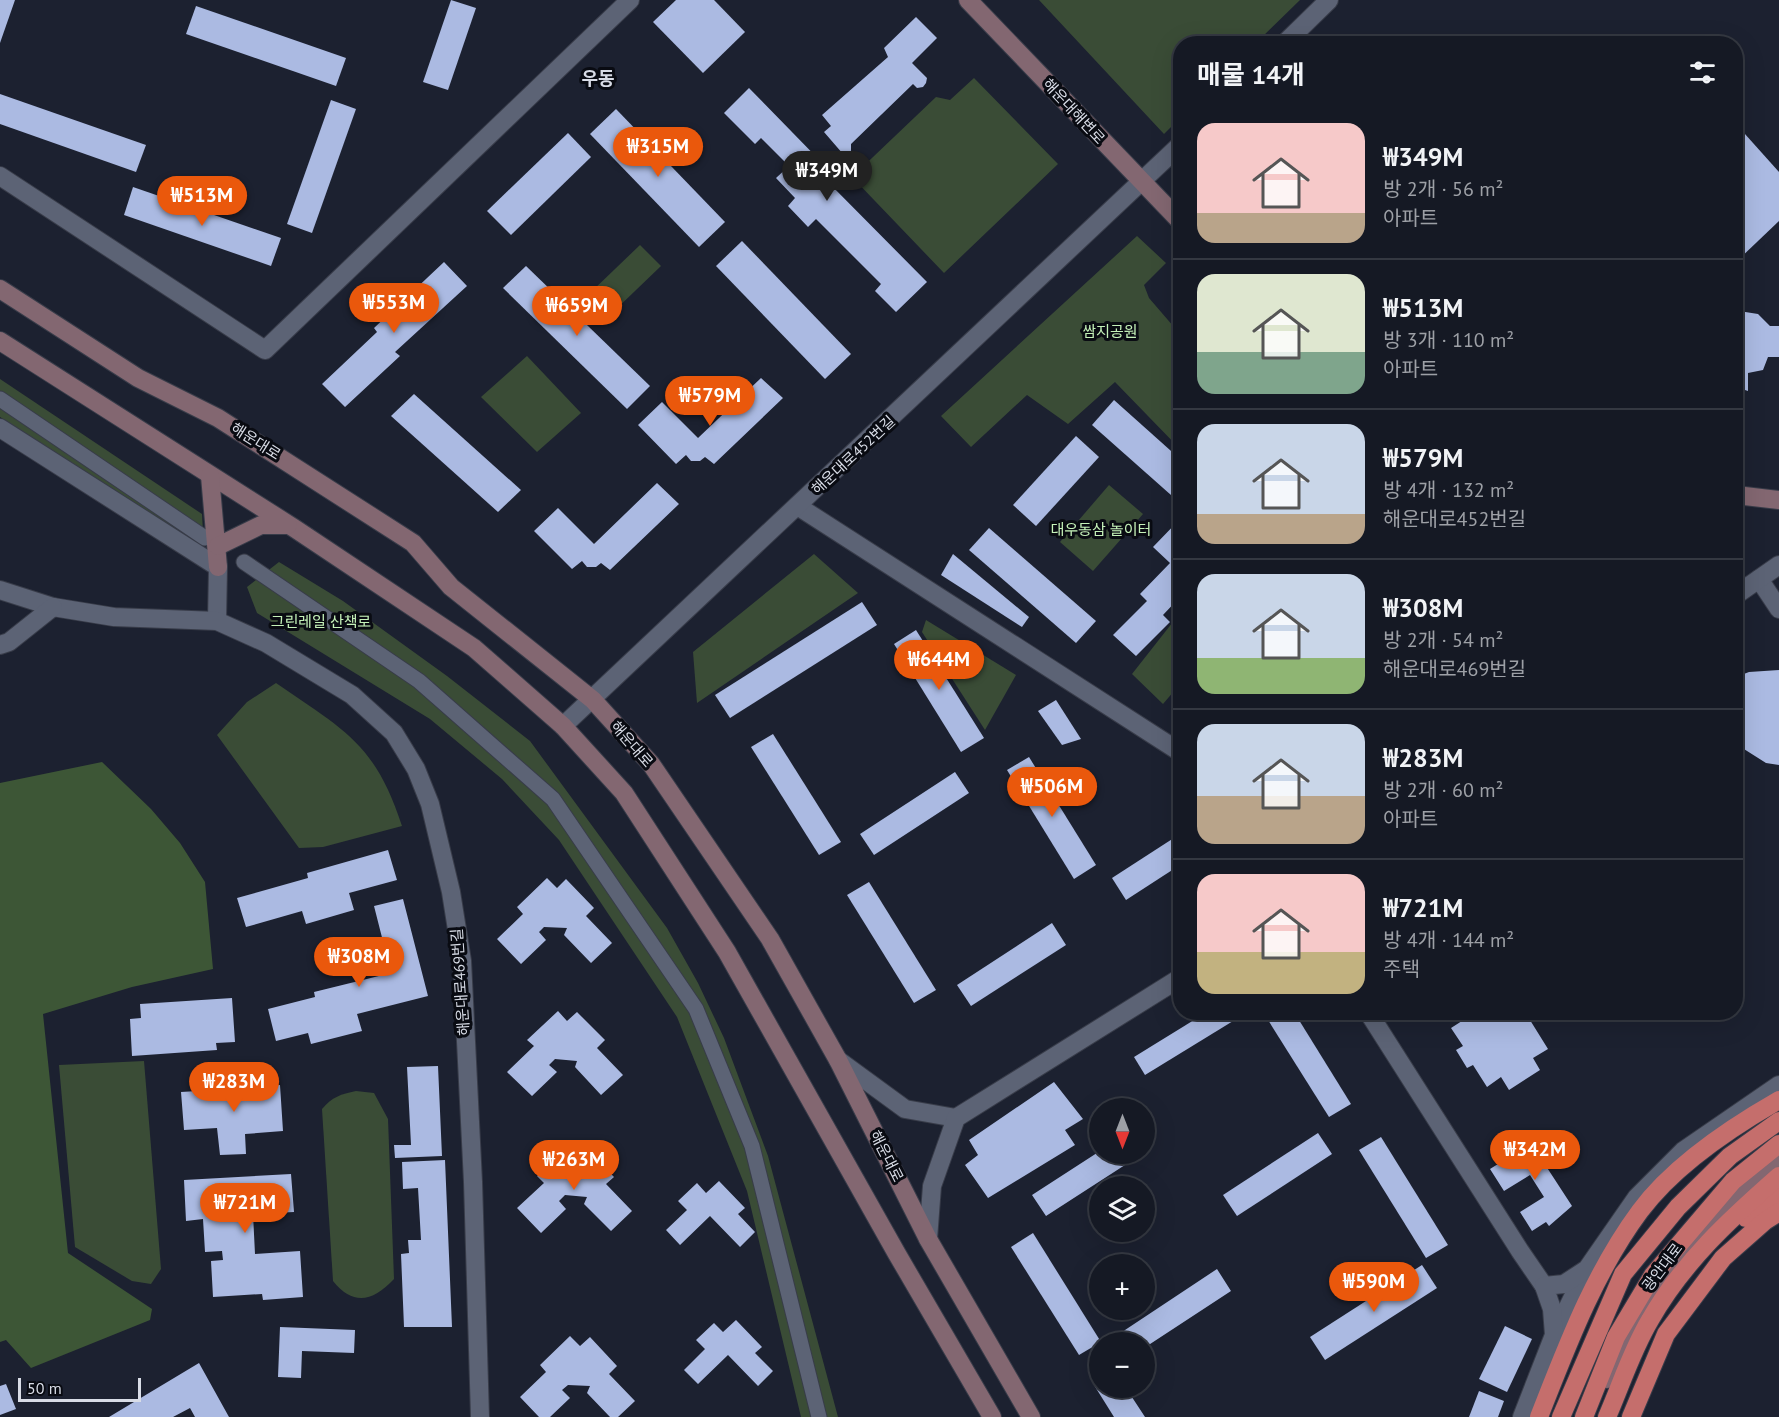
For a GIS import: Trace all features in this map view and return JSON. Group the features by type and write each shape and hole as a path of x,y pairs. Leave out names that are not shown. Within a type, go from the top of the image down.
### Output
{"highway":[{"path":"1539,1417 1602,1271 1641,1210 1683,1167 1731,1127 1779,1100"},
{"path":"1561,1417 1623,1274 1678,1207 1730,1156 1779,1121"},
{"name":"광안대로","path":"1584,1417 1616,1337 1653,1275 1733,1181 1779,1144"},
{"name":"광안대로","path":"1607,1417 1649,1320 1687,1264 1729,1220 1779,1176"},
{"path":"1620,1417 1659,1321 1700,1264 1751,1214 1779,1196"},
{"path":"1631,1417 1666,1334 1723,1258 1765,1221 1779,1212"}],"main road":[{"name":"해운대해변로","path":"968,0 1173,214"},
{"name":"해운대로","path":"0,289 138,378 218,418 413,543 451,587 593,700 651,764 696,826 770,939 838,1060 928,1239 1031,1417"},
{"path":"0,341 288,525 474,648 563,726 624,793 727,952 897,1254 993,1417"},
{"path":"210,476 212,542 218,567"},
{"path":"1743,496 1779,500"},
{"path":"212,542 261,525 288,525"},
{"path":"1593,1417 1612,1367 1658,1285 1742,1190 1779,1162"}],"street":[{"path":"0,176 265,350 630,0"},
{"path":"1292,36 1329,0"},
{"name":"해운대로452번길","path":"563,726 799,507 1173,152"},
{"path":"0,399 212,542"},
{"path":"0,428 218,567 217,621 114,617 53,608 0,590"},
{"path":"799,507 1173,747"},
{"path":"244,562 419,681 553,799 696,1009 752,1146 819,1417"},
{"path":"1743,590 1779,565"},
{"path":"1759,579 1779,609"},
{"path":"0,645 9,642 53,608"},
{"name":"해운대로469번길","path":"217,621 266,643 352,695 394,733 416,769 430,804 451,892 462,961 473,1182 480,1417"},
{"path":"928,1239 932,1186 956,1118 1173,982"},
{"path":"1373,1020 1544,1286 1552,1309 1554,1335"},
{"path":"838,1060 905,1109 956,1118"},
{"path":"1522,1417 1554,1335 1587,1269 1637,1197 1683,1150 1779,1085"},
{"path":"1544,1286 1564,1284 1587,1269"}],"green space":[{"path":"1039,0 1300,0 1263,36 1173,36 1173,125 1164,134"},
{"path":"974,78 1058,164 944,273 852,177 936,97 950,100"},
{"name":"쌈지공원","path":"1137,236 1166,263 1144,285 1149,298 1173,326 1173,442 1115,382 1068,424 1027,395 971,447 941,416"},
{"path":"640,245 661,266 610,315 590,293"},
{"path":"527,356 581,413 537,452 481,397"},
{"path":"0,379 202,514 203,532 192,540 0,417"},
{"name":"대우동삼 놀이터","path":"1109,485 1143,514 1093,571 1060,542"},
{"path":"814,554 858,593 697,703 693,652"},
{"name":"그린레일 산책로","path":"279,562 343,601 447,676 530,741 667,928 698,983 724,1038 768,1156 838,1417 801,1417 747,1191 677,1017 559,840 502,779 430,719 257,613 247,587"},
{"path":"926,620 1016,675 985,730 922,632"},
{"path":"1173,622 1173,692 1163,704 1132,674"},
{"path":"276,683 339,727 354,741 380,775 392,798 402,826 323,847 299,848 217,735 247,702"},
{"path":"102,762 151,809 180,843 205,882 213,969 132,987 43,1014 68,1253 152,1309 150,1320 31,1368 6,1340 0,1342 0,783"},
{"path":"144,1061 161,1269 151,1284 132,1281 75,1247 59,1065"},
{"path":"356,1091 374,1093 388,1119 394,1279 379,1292 364,1298 348,1295 333,1281 322,1109 337,1097"}],"building":[{"path":"0,0 15,0 0,43"},
{"path":"451,0 476,8 448,90 423,82"},
{"path":"676,0 714,0 745,32 703,73 653,22"},
{"path":"196,6 346,58 336,86 186,34"},
{"path":"916,17 937,38 912,63 927,78 926,83 923,87 917,88 913,84 851,144 851,153 847,156 843,154 824,132 831,126 822,115 888,57 884,48"},
{"path":"749,88 831,172 824,178 927,282 896,312 875,291 881,284 816,219 808,227 788,206 795,198 776,178 789,166 761,138 755,144 724,113"},
{"path":"0,94 146,145 136,172 0,124"},
{"path":"331,100 356,109 312,233 287,224"},
{"path":"616,109 725,222 699,247 590,134"},
{"path":"1743,132 1779,172 1779,221 1743,255"},
{"path":"568,133 591,157 511,235 487,211"},
{"path":"133,187 281,238 271,266 124,215"},
{"path":"742,241 851,354 825,379 716,266"},
{"path":"444,262 467,286 395,352 400,356 345,407 322,384 377,332 374,328"},
{"path":"526,266 650,386 627,409 503,288"},
{"path":"1743,312 1758,314 1770,326 1779,326 1779,357 1768,357 1763,370 1748,373 1748,391 1743,389"},
{"path":"761,378 783,398 714,464 705,457 700,461 691,461 686,455 676,464 638,425 662,402 698,438"},
{"path":"414,394 521,490 498,512 391,416"},
{"path":"1114,400 1173,453 1173,497 1092,425"},
{"path":"1076,436 1099,457 1036,526 1013,505"},
{"path":"657,483 679,504 610,570 601,563 596,567 587,567 582,561 572,569 534,531 558,508 594,544"},
{"path":"1173,526 1173,604 1163,615 1170,622 1136,656 1113,635 1147,601 1140,594 1170,563 1153,547"},
{"path":"989,528 1096,621 1076,643 969,550"},
{"path":"953,554 1029,617 1022,627 941,575"},
{"path":"862,602 877,625 730,718 715,695"},
{"path":"916,630 984,738 961,752 894,644"},
{"path":"1779,670 1779,765 1766,763 1743,748 1743,674"},
{"path":"1056,700 1081,739 1062,745 1038,711"},
{"path":"773,734 841,842 819,855 751,747"},
{"path":"1029,757 1096,865 1074,879 1007,770"},
{"path":"955,772 969,793 874,855 860,834"},
{"path":"1173,839 1173,870 1126,900 1112,878"},
{"path":"388,850 397,880 349,893 354,910 306,924 302,911 246,927 237,898 308,878 307,873"},
{"path":"547,878 557,888 566,879 594,908 586,916 612,943 591,963 564,935 567,928 544,927 539,932 546,940 521,964 497,939 523,914 517,907"},
{"path":"869,882 936,990 914,1003 847,895"},
{"path":"403,899 428,996 357,1014 362,1031 311,1044 308,1033 276,1041 268,1009 315,997 314,992 391,973 374,906"},
{"path":"1052,923 1066,945 971,1006 957,985"},
{"path":"232,998 235,1042 216,1043 217,1050 132,1056 130,1019 141,1018 140,1004"},
{"path":"558,1011 567,1021 577,1012 605,1040 597,1048 623,1075 601,1095 575,1067 577,1061 555,1059 549,1065 557,1072 532,1096 507,1072 534,1046 527,1040"},
{"path":"1194,1020 1235,1020 1145,1075 1134,1057"},
{"path":"1268,1020 1299,1020 1351,1104 1329,1117"},
{"path":"1464,1020 1530,1020 1548,1049 1533,1058 1540,1070 1509,1090 1501,1077 1487,1087 1473,1065 1467,1068 1456,1050 1463,1046 1451,1028"},
{"path":"438,1066 442,1156 395,1158 394,1145 411,1145 407,1067"},
{"path":"242,1079 243,1088 280,1085 283,1131 245,1134 246,1154 220,1155 217,1128 184,1130 181,1092 213,1090 213,1082"},
{"path":"1054,1082 1083,1119 1065,1130 1075,1145 988,1198 965,1165 978,1155 969,1140"},
{"path":"1318,1133 1332,1154 1237,1216 1223,1195"},
{"path":"1546,1134 1559,1154 1544,1163 1572,1206 1549,1226 1546,1222 1532,1231 1520,1212 1544,1197 1530,1175 1504,1191 1490,1169"},
{"path":"1381,1137 1448,1245 1426,1258 1359,1150"},
{"path":"567,1147 577,1157 586,1148 614,1177 606,1184 632,1211 611,1231 584,1204 587,1197 565,1195 559,1201 566,1209 541,1233 517,1208 544,1183 537,1176"},
{"path":"1089,1158 1089,1164 1127,1164 1108,1176 1089,1176 1089,1188 1046,1216 1032,1195"},
{"path":"445,1160 452,1327 404,1327 401,1254 409,1253 408,1240 421,1240 418,1188 403,1189 402,1162"},
{"path":"291,1174 294,1212 253,1214 255,1254 300,1251 303,1297 263,1300 262,1294 213,1297 211,1261 223,1260 222,1251 205,1252 203,1219 186,1221 184,1180"},
{"path":"719,1181 745,1208 738,1214 755,1232 740,1247 710,1216 680,1245 666,1230 687,1210 678,1201 697,1183 706,1193"},
{"path":"1033,1233 1095,1332 1089,1332 1089,1349 1079,1355 1011,1247"},
{"path":"1422,1265 1437,1288 1325,1360 1310,1337"},
{"path":"1217,1269 1231,1291 1155,1341 1155,1332 1122,1332 1140,1320 1155,1320 1155,1310"},
{"path":"736,1320 762,1347 755,1353 773,1371 758,1386 728,1355 698,1384 684,1370 705,1349 696,1340 714,1323 723,1332"},
{"path":"1505,1326 1532,1339 1507,1392 1479,1379"},
{"path":"280,1327 355,1330 354,1353 302,1351 301,1378 278,1377"},
{"path":"570,1336 580,1346 590,1337 617,1366 609,1374 635,1401 618,1417 610,1417 587,1393 590,1386 568,1385 562,1390 570,1398 550,1417 539,1417 520,1397 546,1372 540,1365"},
{"path":"199,1363 229,1417 195,1417 190,1408 173,1417 109,1417"},
{"path":"6,1384 16,1409 0,1415 0,1386"},
{"path":"1479,1391 1504,1401 1498,1417 1469,1417"},
{"path":"1102,1398 1133,1398 1145,1417 1114,1417"}],"district":[{"name":"우동","path":"598,78"}]}
